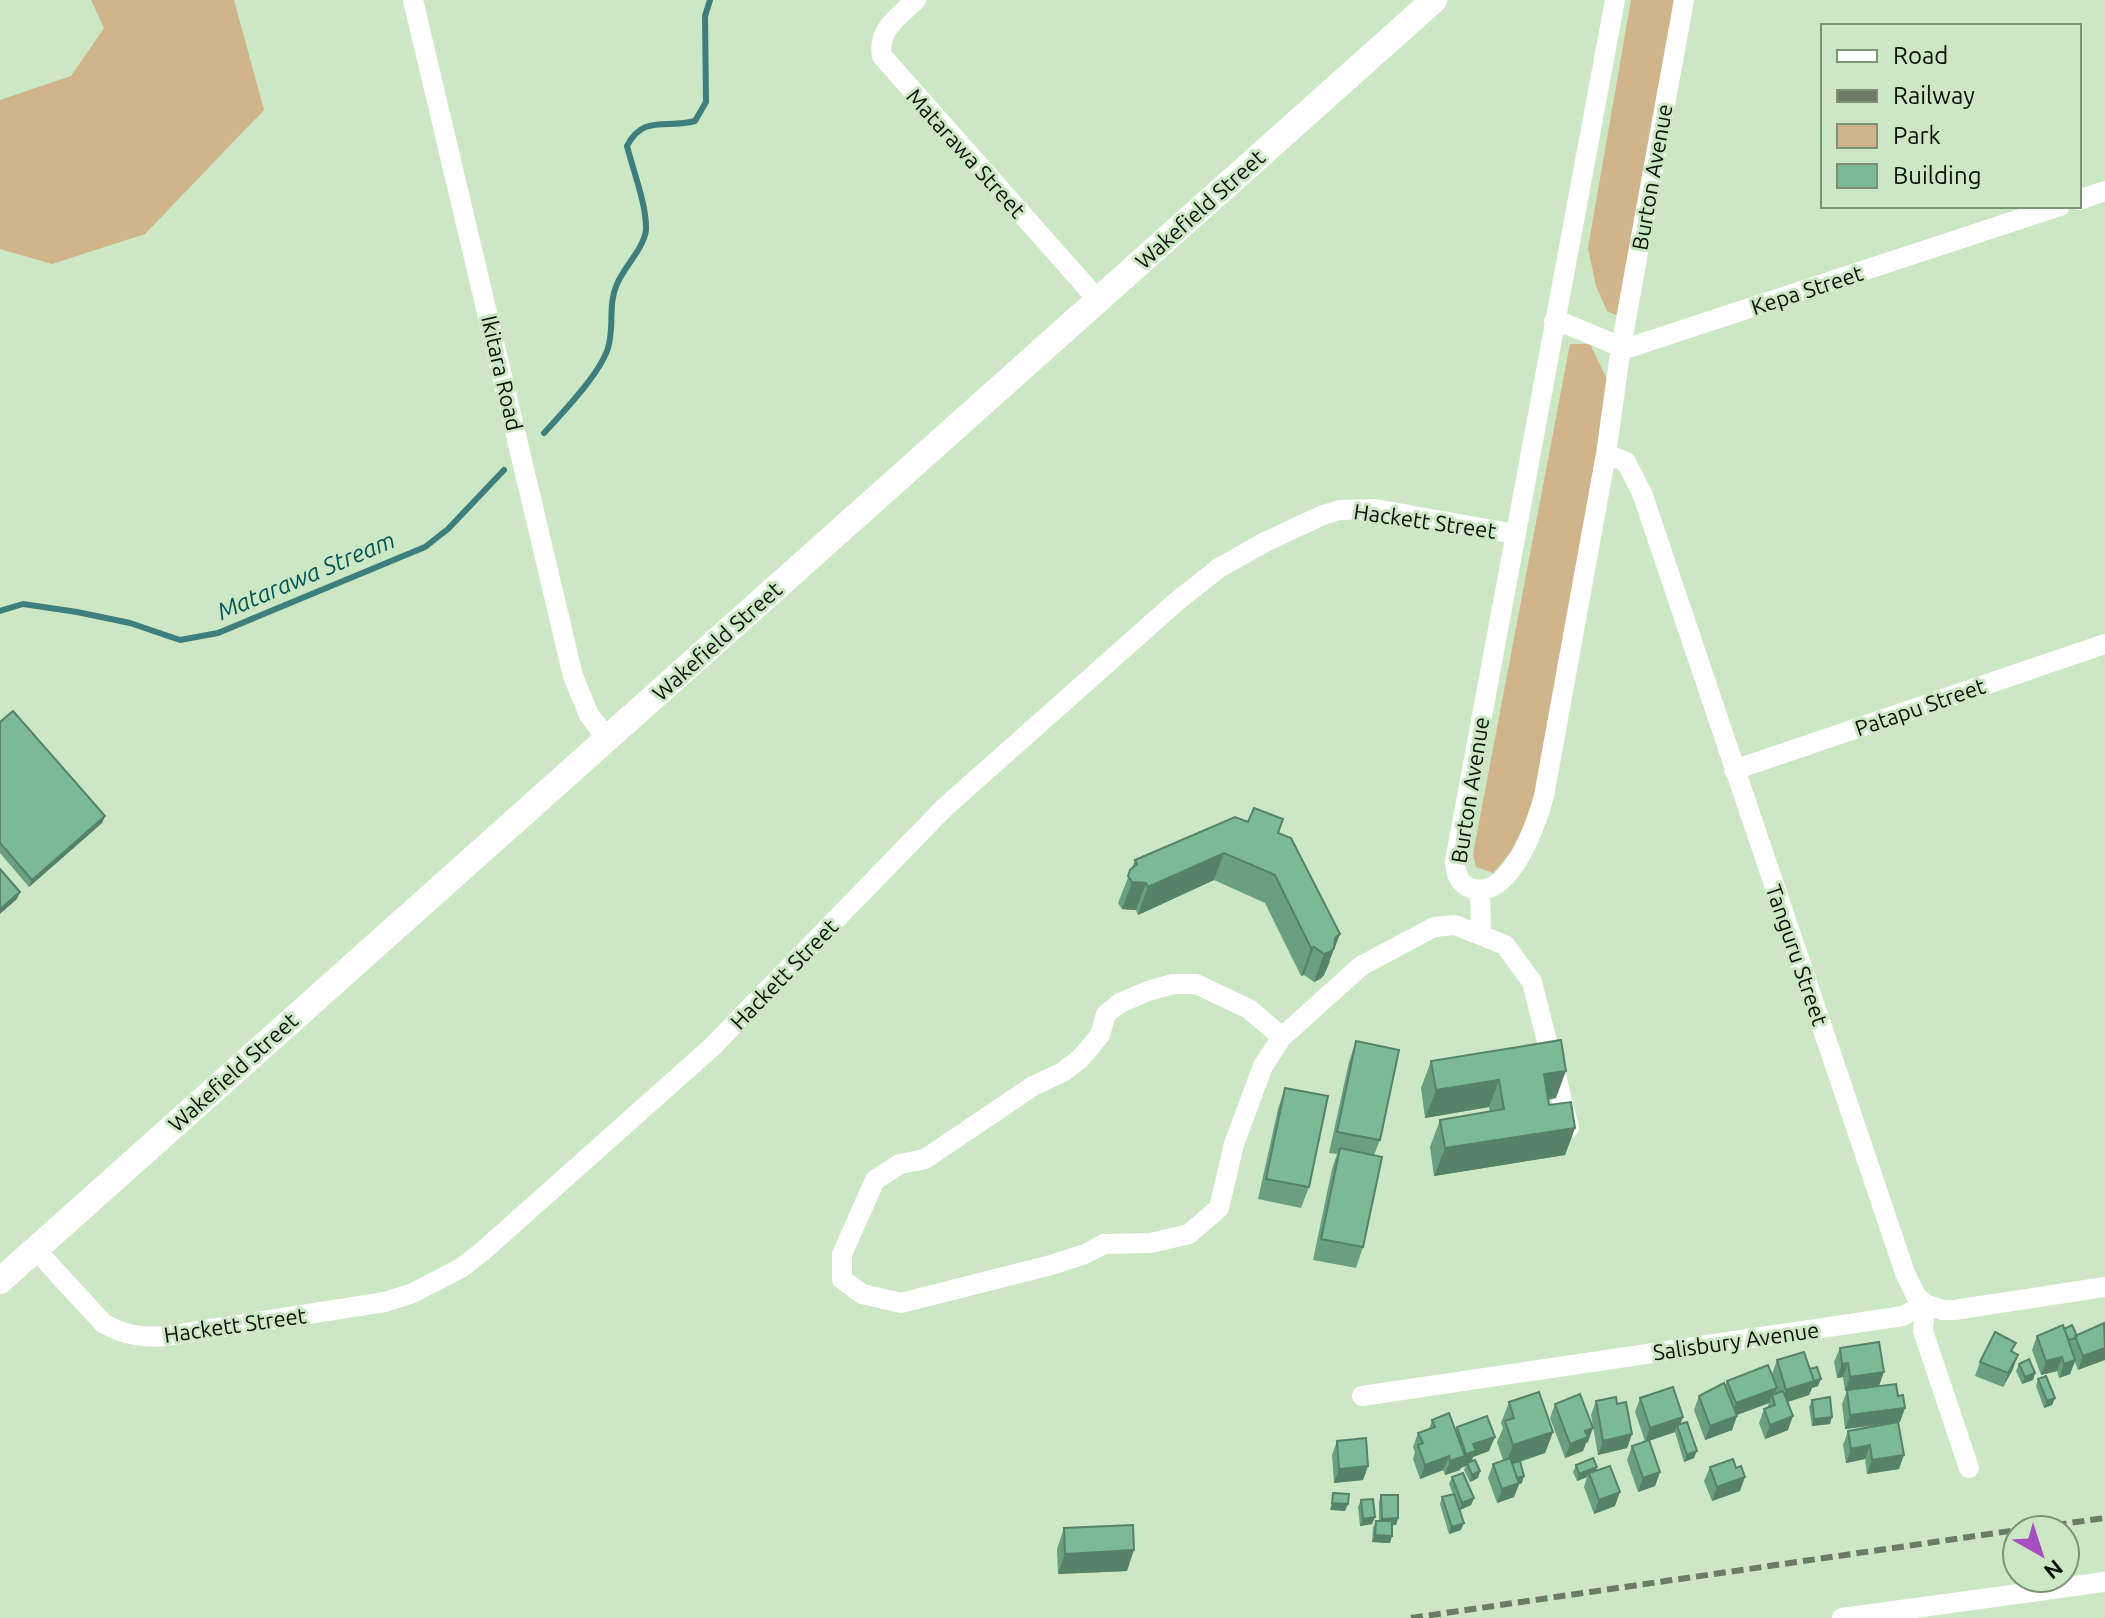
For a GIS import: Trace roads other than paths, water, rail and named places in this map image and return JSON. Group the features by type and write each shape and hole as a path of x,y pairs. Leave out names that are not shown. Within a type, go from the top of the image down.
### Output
{"street":[{"name":"Ikitara Road","path":"413,0 573,676 589,715 607,738"},
{"name":"Matarawa Street","path":"916,0 888,26 880,47 882,56 1098,300"},
{"name":"Wakefield Street","path":"0,1281 1434,0"},
{"name":"Burton Avenue","path":"1615,0 1455,861 1456,874 1462,883 1480,891 1494,887 1504,878 1537,823 1606,454 1621,347 1684,0"},
{"path":"2081,199 2105,191"},
{"name":"Kepa Street","path":"1621,347 1659,339 2054,208"},
{"path":"1554,321 1621,347"},
{"name":"Tanguru Street","path":"1606,454 1626,462 1637,479 1905,1273 1916,1296 1925,1304 1923,1331 1969,1468"},
{"name":"Hackett Street","path":"36,1250 103,1323 116,1331 142,1337 166,1336 385,1302 438,1282 484,1250 712,1047 944,808 1176,602 1219,568 1323,515 1355,508 1515,534"},
{"name":"Patapu Street","path":"1734,770 2105,644"},
{"path":"1480,891 1481,935"},
{"path":"1282,1037 1249,1009 1196,984 1173,984 1120,1003 1106,1014 1100,1035 1081,1058 1063,1072 1033,1086 925,1159 900,1164 875,1180 842,1254 842,1279 862,1294 901,1303 1051,1265 1104,1244 1151,1243 1189,1234 1219,1208 1234,1144 1263,1066 1282,1037 1361,966 1434,927 1455,925 1505,945 1532,982 1569,1128"},
{"name":"Salisbury Avenue","path":"1362,1396 1903,1316 1925,1304 1942,1310 1954,1310 2105,1287"},
{"path":"1842,1618 1956,1610 2105,1582"}],"waterway":[{"name":"Matarawa Stream","path":"544,433 582,390 606,354 614,291 644,237 644,210 627,146 633,136 648,126 695,121 706,102 705,16 710,0"},
{"name":"Matarawa Stream","path":"0,611 23,604 77,612 130,623 180,640 218,633 425,547 448,529 504,470"}],"railway":[{"path":"2081,1521 2105,1518"},
{"path":"1411,1618 2001,1532"}]}
